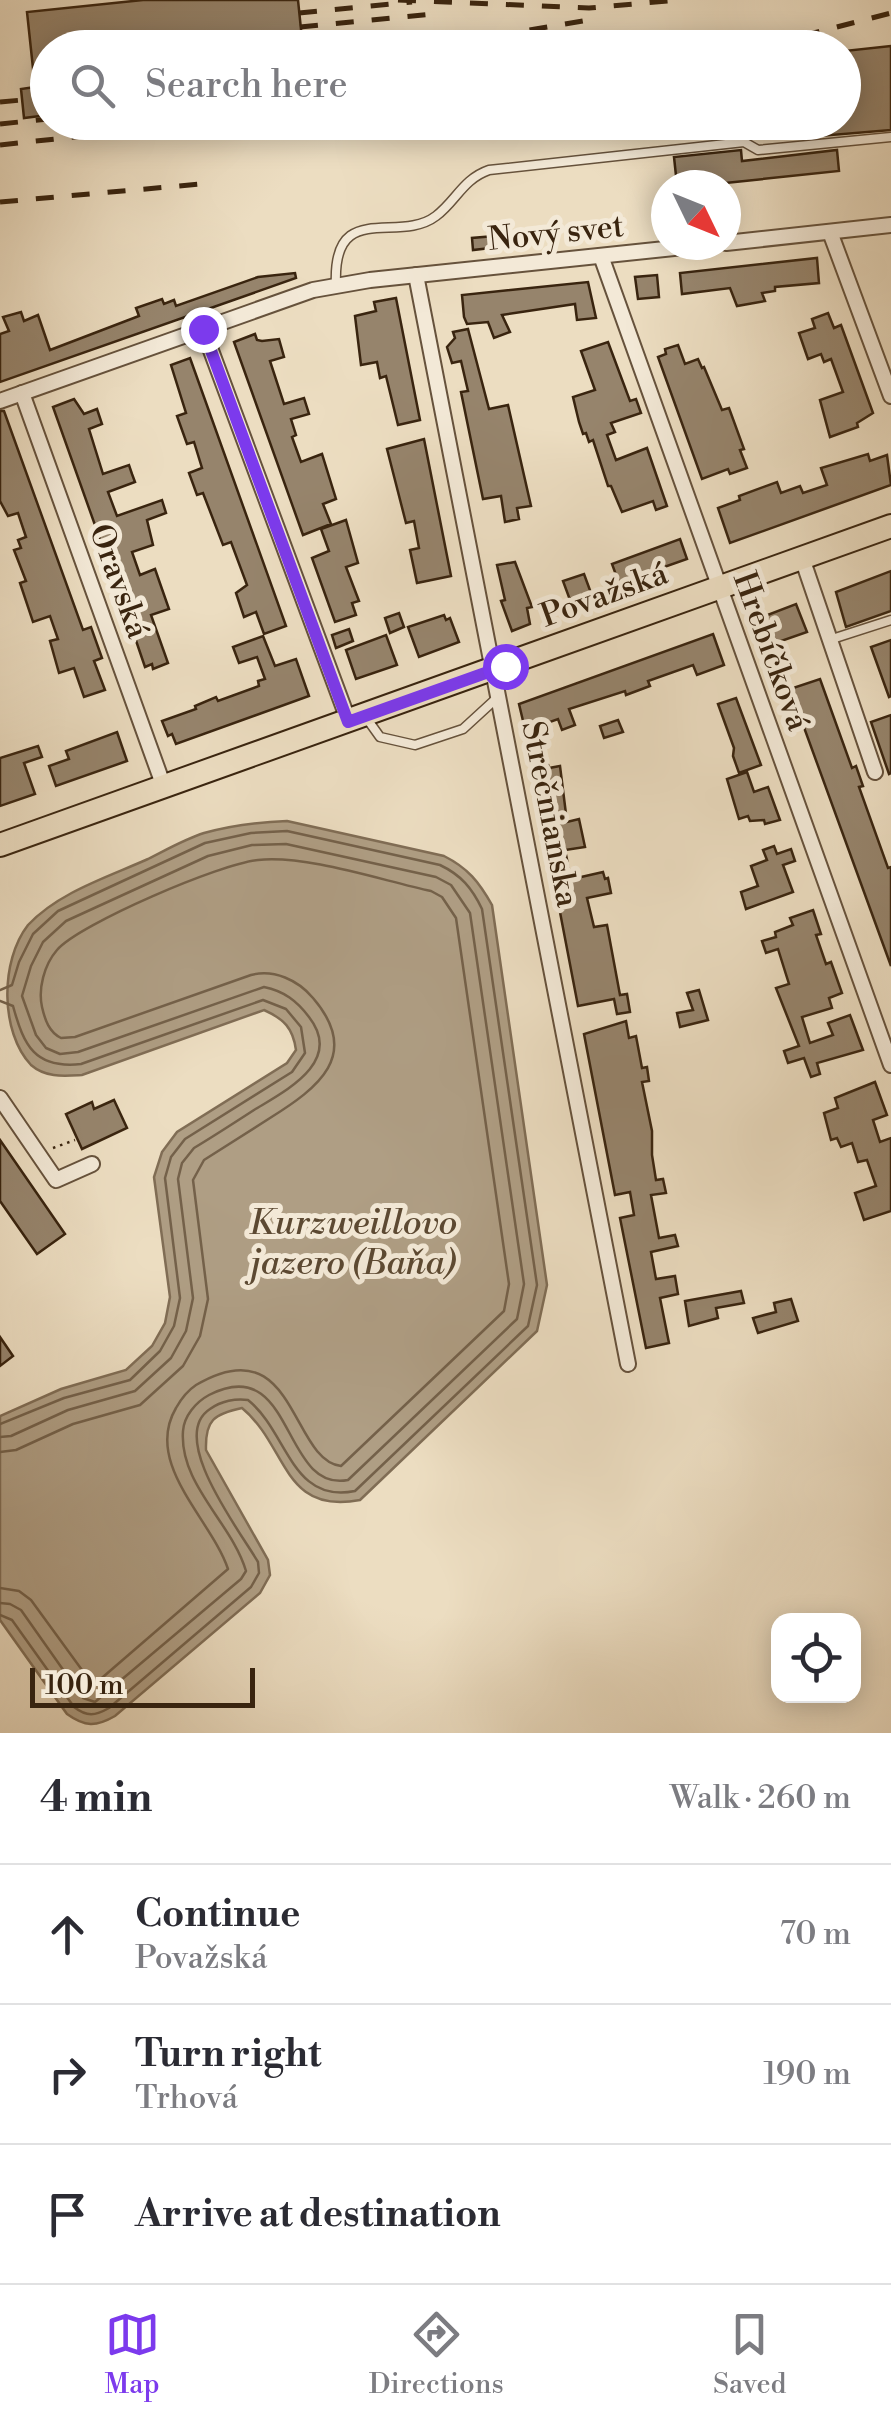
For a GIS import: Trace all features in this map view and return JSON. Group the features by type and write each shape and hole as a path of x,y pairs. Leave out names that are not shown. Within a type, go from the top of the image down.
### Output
{"main road":[{"name":"Považská","path":"0,845 891,526"}],"street":[{"path":"741,241 891,226"},
{"path":"830,232 891,396"},
{"name":"Nový svet","path":"0,401 286,298 336,285 651,251"},
{"name":"Hrebíčková","path":"600,256 891,1064"},
{"name":"Strečnianska","path":"416,275 628,1364"},
{"path":"203,329 357,719"},
{"name":"Oravská","path":"22,393 164,787"},
{"path":"802,558 874,772"},
{"path":"0,1098 56,1180 92,1164"}],"lane":[{"path":"861,140 891,137"},
{"path":"336,285 336,258 348,239 373,228 431,220 469,180 489,170 744,142 758,150 860,140"},
{"path":"829,640 891,620"},
{"path":"357,719 380,736 415,745 464,729 499,696"}],"path":[{"path":"38,1154 75,1140"}],"water":[{"name":"Kurzweillovo jazero (Baňa)","path":"287,821 444,856 472,876 492,905 547,1285 537,1331 360,1500 334,1502 301,1488 257,1423 242,1408 213,1420 207,1432 206,1450 268,1560 270,1575 260,1593 115,1716 96,1724 85,1723 67,1714 0,1620 0,1416 61,1389 126,1370 152,1346 165,1323 170,1297 154,1177 162,1152 177,1132 287,1063 296,1050 286,1025 264,1010 82,1075 43,1072 31,1065 21,1051 9,1016 8,976 12,957 28,925 40,913 85,886 204,833 245,824"}],"building":[{"path":"143,0 298,0 301,30 30,30 30,40 27,12"},
{"path":"891,46 891,130 861,133 861,49"},
{"path":"30,88 30,117 24,118 21,89"},
{"path":"741,150 742,161 837,150 839,171 741,181 741,170 675,170 674,157"},
{"path":"506,235 508,246 473,250 472,238"},
{"path":"817,258 819,283 775,287 775,291 762,293 765,301 737,306 730,288 682,294 680,273"},
{"path":"295,273 296,278 0,382 0,334 9,331 3,317 21,312 24,321 38,315 50,350 139,316 136,308 162,299 164,304 174,300 176,306 258,277"},
{"path":"657,275 659,297 638,299 635,277"},
{"path":"588,282 596,318 577,320 575,304 502,315 510,332 494,338 488,322 467,324 464,317 462,295"},
{"path":"396,298 420,420 398,425 386,376 380,378 377,362 361,365 355,316 376,311 374,302"},
{"path":"828,313 834,328 841,325 873,413 857,423 858,427 830,437 820,400 843,392 831,359 824,362 821,354 808,359 799,333 815,328 812,319"},
{"path":"468,329 489,409 508,405 531,506 517,508 519,519 505,522 501,496 483,499 461,392 468,391 461,361 452,363 447,347 455,338 453,332"},
{"path":"255,334 257,340 279,339 284,357 270,361 284,404 304,398 309,414 291,419 296,435 292,437 301,462 322,454 336,499 323,504 331,524 303,535 234,342"},
{"path":"608,342 630,401 636,399 641,413 611,423 615,432 607,435 616,460 647,448 667,506 656,510 653,501 622,512 608,486 593,440 589,442 579,422 573,397 595,390 581,351"},
{"path":"678,345 685,364 698,359 722,410 729,408 747,468 730,474 728,469 702,479 658,357 666,354 665,349"},
{"path":"190,358 286,626 264,634 256,612 244,617 236,593 247,585 231,542 223,545 203,493 197,495 189,473 202,468 194,442 187,444 177,416 186,413 171,365"},
{"path":"74,399 84,414 97,409 102,424 89,429 103,474 129,465 135,482 108,492 117,516 162,500 166,513 147,520 153,545 132,552 140,575 155,569 169,609 151,615 168,663 153,669 152,664 145,667 131,626 136,625 128,601 122,603 109,564 117,561 109,540 101,542 53,407"},
{"path":"0,411 4,411 83,630 91,627 102,658 94,661 105,690 84,697 74,668 59,673 50,641 58,639 50,616 33,622 20,583 26,581 14,550 21,548 18,540 26,537 18,513 8,516 0,501"},
{"path":"424,439 451,576 417,583 410,550 419,548 414,521 406,523 387,449"},
{"path":"868,454 870,461 887,455 891,485 730,543 718,508 777,482 781,493 800,486 803,493 827,485 821,468"},
{"path":"346,520 358,563 346,567 359,601 352,603 356,615 335,622 312,558 329,551 321,529"},
{"path":"680,539 687,559 619,583 612,564"},
{"path":"515,562 532,607 527,608 530,624 512,631 501,601 505,600 497,565"},
{"path":"891,571 891,611 846,627 836,592"},
{"path":"584,574 591,593 570,600 563,581"},
{"path":"796,604 807,632 767,646 757,619"},
{"path":"399,613 404,627 390,633 385,618"},
{"path":"444,615 446,620 450,618 459,642 419,657 408,627"},
{"path":"349,629 353,641 336,648 332,635"},
{"path":"713,634 724,665 697,675 693,665 648,681 650,686 626,695 625,691 569,709 575,725 562,730 558,719 536,727 534,721 524,725 519,704"},
{"path":"386,635 397,665 356,679 346,650"},
{"path":"263,636 275,666 296,659 309,696 176,744 162,721 216,697 218,701 259,686 258,681 265,679 257,657 239,663 233,647"},
{"path":"891,640 891,696 889,697 871,647"},
{"path":"820,679 852,768 856,766 863,786 859,787 888,868 891,867 891,966 790,689"},
{"path":"736,698 761,765 739,773 718,704"},
{"path":"891,715 891,773 889,774 871,722"},
{"path":"618,720 623,732 604,738 600,726"},
{"path":"117,732 127,761 56,786 49,766 69,759 66,751"},
{"path":"38,746 42,757 24,763 35,794 0,806 0,758"},
{"path":"547,761 549,768 560,766 567,822 579,819 585,847 565,850 570,874 553,877 531,764"},
{"path":"747,772 754,792 768,787 780,820 765,824 764,820 750,821 748,816 739,819 727,779"},
{"path":"774,846 777,854 791,849 795,861 783,865 793,892 746,909 741,892 758,886 751,866 767,860 763,850"},
{"path":"603,872 611,893 587,898 594,927 607,925 620,995 627,994 630,1012 617,1014 614,999 578,1006 559,907 573,904 568,880"},
{"path":"813,910 826,964 831,962 842,993 829,998 832,1008 802,1017 810,1043 833,1035 828,1023 850,1015 863,1050 817,1063 820,1074 811,1077 804,1058 788,1063 784,1051 799,1046 776,988 789,984 778,949 766,953 762,941 793,925 790,918"},
{"path":"699,990 708,1020 680,1027 677,1013 693,1010 687,993"},
{"path":"626,1021 629,1038 636,1036 642,1068 647,1067 649,1081 642,1082 652,1131 652,1155 656,1180 663,1179 666,1193 651,1195 659,1238 675,1235 678,1246 651,1252 656,1279 675,1276 678,1294 660,1298 669,1343 646,1348 620,1218 634,1215 630,1192 615,1195 584,1034"},
{"path":"875,1082 887,1115 873,1120 880,1142 891,1138 891,1211 864,1220 855,1193 876,1186 867,1160 858,1162 852,1143 841,1147 837,1138 831,1140 824,1113 838,1108 835,1098"},
{"path":"114,1100 127,1128 82,1149 66,1114 92,1102 94,1109"},
{"path":"0,1140 65,1234 37,1254 0,1201"},
{"path":"741,1291 744,1303 716,1308 718,1318 689,1326 685,1301"},
{"path":"791,1299 798,1321 758,1333 753,1318 776,1312 774,1303"},
{"path":"0,1337 13,1356 0,1366"}],"railway":[{"path":"398,0 589,8 678,0"},
{"path":"299,13 412,2"},
{"path":"300,27 443,13"},
{"path":"825,30 891,13"},
{"path":"530,30 595,19"},
{"path":"0,102 22,100"},
{"path":"0,124 30,121"},
{"path":"0,145 46,140"},
{"path":"0,202 212,183"}],"route":[{"path":"203,329 348,722 505,666"}]}
